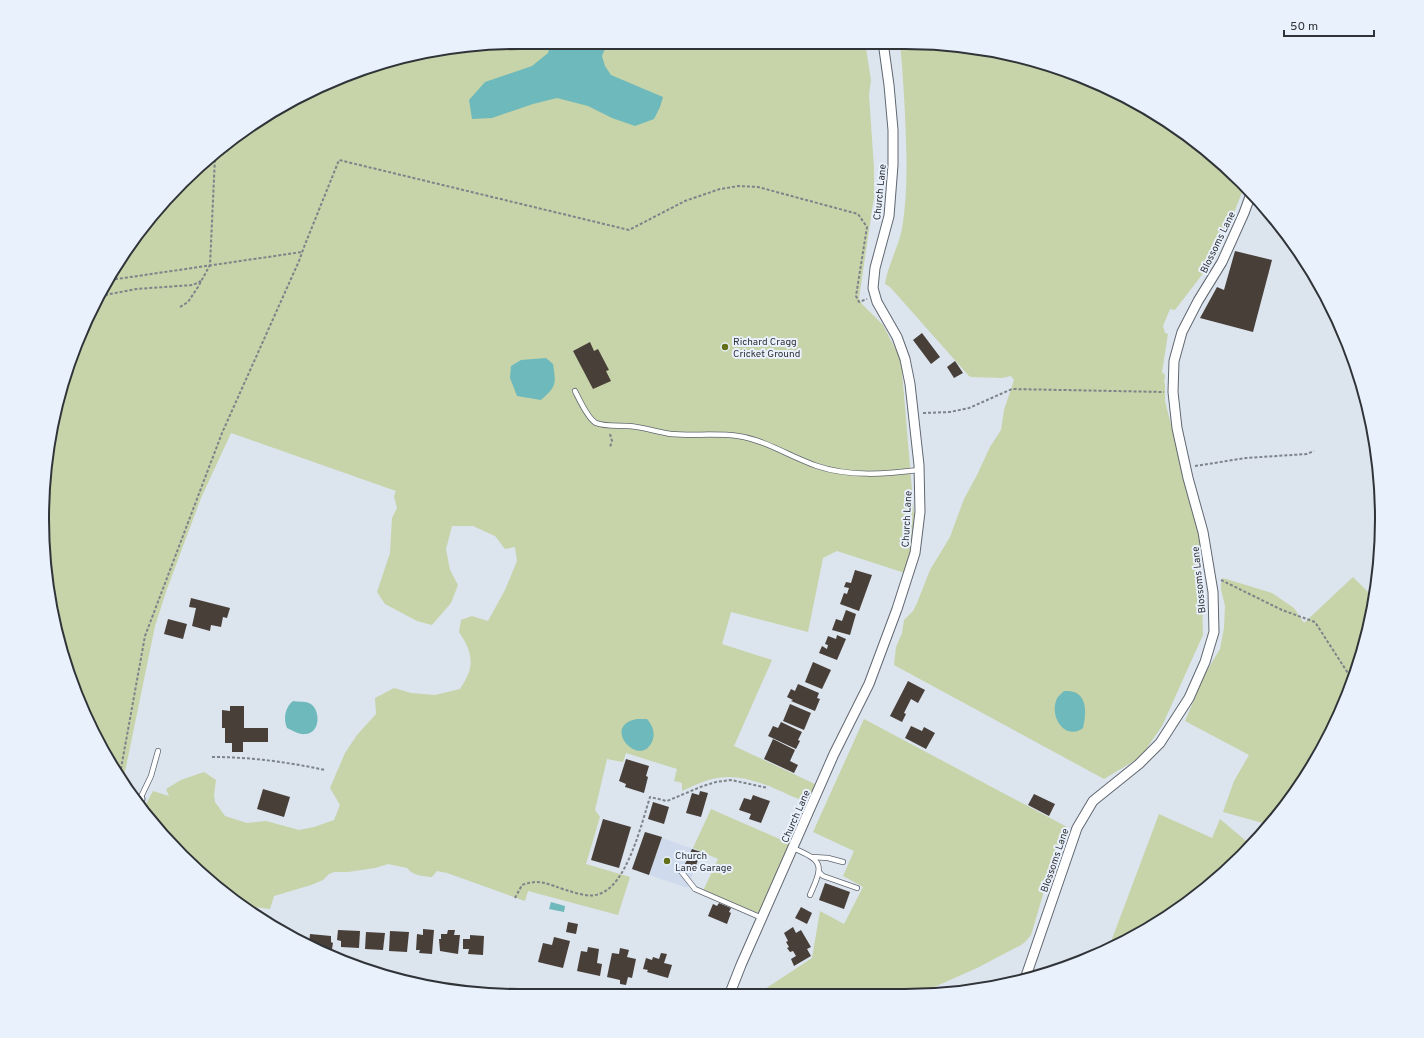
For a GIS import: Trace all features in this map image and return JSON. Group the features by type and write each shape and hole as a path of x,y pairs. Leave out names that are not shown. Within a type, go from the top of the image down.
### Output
{"street":[{"name":"Church Lane","path":"732,989 834,754 868,684 897,609 915,553 920,512 919,470 910,384 905,359 897,338 877,302 874,288 875,268 889,216 893,165 889,84 884,49"},
{"name":"Blossoms Lane","path":"1027,973 1077,828 1093,801 1139,764 1160,743 1189,698 1205,662 1214,632 1213,592 1204,532 1186,468 1177,428 1173,392 1174,361 1182,332 1198,300 1222,262 1249,200"}],"lane":[{"path":"575,391 591,419 596,423 630,426 670,434 739,436 770,446 816,466 847,473 888,473 919,470"},
{"path":"141,798 151,776 158,751"},
{"path":"793,848 813,858 818,864 819,872 810,895"},
{"path":"813,858 828,858 843,862"},
{"path":"680,870 695,889 762,918"},
{"path":"819,872 824,876 857,888"}],"path":[{"path":"121,769 145,636 222,433 300,261 302,252 339,160 629,230 685,201 720,189 739,186 758,187 858,214 867,227 856,296 859,302 875,296"},
{"path":"180,307 188,302 202,281 210,265 215,161"},
{"path":"115,279 302,252"},
{"path":"106,295 136,289 193,285 202,281"},
{"path":"913,413 950,412 969,408 1012,389 1173,392"},
{"path":"608,425 612,441 610,447"},
{"path":"1186,468 1220,461 1274,455 1307,454 1314,451"},
{"path":"1210,572 1219,579 1282,610 1315,622 1348,674"},
{"path":"212,757 227,757 295,764 325,770"},
{"path":"516,898 522,885 532,881 547,883 581,894 599,895 610,889 620,877 626,866 650,796 667,801 703,786 731,780 768,788"}],"shaded area":[{"name":"Church Lane Garage","path":"645,832 702,852 687,888 632,869"}],"green space":[{"path":"519,49 866,49 871,80 869,95 874,168 874,197 859,298 862,304 883,325 901,360 914,514 911,554 905,573 837,551 823,558 808,632 731,612 722,644 772,660 734,746 817,785 810,801 798,799 756,782 732,777 708,780 682,791 682,783 674,781 677,769 626,753 623,762 607,759 595,810 600,817 586,864 630,877 618,915 528,891 525,901 447,873 437,871 432,877 422,876 412,873 407,868 388,864 375,868 348,872 334,872 329,874 323,880 311,885 274,896 270,909 254,907 209,872 166,829 146,804 153,791 169,796 166,789 181,780 204,772 216,780 214,795 215,802 225,816 247,823 266,821 299,830 314,827 334,820 340,805 330,788 345,753 357,735 376,714 375,698 394,688 411,693 435,695 460,689 468,674 471,661 465,641 459,632 461,620 472,616 488,621 505,590 517,561 515,547 505,549 495,536 473,526 452,526 446,549 450,570 458,585 451,603 432,625 417,621 385,604 377,592 390,553 392,518 397,508 394,496 396,491 231,433 201,498 167,589 155,626 124,774 97,727 74,670 65,641 58,611 50,550 50,488 53,458 65,397 74,368 97,311 128,258 146,233 187,187 233,146 258,128 311,97 368,74 427,58 488,50"},
{"path":"901,49 966,53 1027,65 1085,85 1113,97 1140,112 1191,146 1215,166 1242,192 1218,254 1175,310 1170,309 1163,326 1165,333 1168,334 1162,372 1165,375 1165,401 1200,539 1203,635 1162,726 1144,752 1134,761 1104,779 894,665 896,647 902,633 904,620 913,611 930,570 950,537 964,499 990,447 1001,430 1004,410 1014,380 1011,376 1002,378 969,376 890,287 885,284 904,218 906,196 906,128"},
{"path":"1353,577 1369,593 1359,641 1339,699 1327,727 1296,780 1263,823 1223,812 1234,781 1249,755 1185,721 1205,674 1220,649 1224,628 1225,606 1221,589 1223,578 1272,593 1294,608 1304,623"},
{"path":"864,719 1067,827 1053,861 1031,935 1021,945 977,968 932,988 765,989 812,958 820,911 844,924 863,887 843,876 854,851 813,832"},
{"path":"711,809 791,844 760,914 703,891 718,859 693,848"},
{"path":"1159,814 1212,838 1220,819 1247,841 1215,872 1191,892 1166,910 1111,942"}],"water":[{"path":"549,49 605,49 602,56 605,66 611,75 663,97 654,119 635,126 612,118 588,106 557,98 533,104 492,118 472,119 469,100 485,82 532,66 548,53"},
{"path":"546,358 553,364 555,380 553,388 541,400 517,396 510,378 511,366 521,360"},
{"path":"1064,691 1072,691 1078,694 1084,703 1085,715 1083,728 1077,731 1071,732 1065,730 1057,720 1055,714 1057,700"},
{"path":"293,701 309,703 316,710 318,720 314,730 310,733 301,734 287,728 285,721 286,713 288,706"},
{"path":"637,719 647,719 652,726 654,736 648,747 642,751 635,750 629,746 624,741 622,734 623,727 628,722"},
{"path":"551,902 565,906 564,912 549,909"}],"building":[{"path":"1235,251 1272,260 1253,332 1200,318 1217,287 1224,290"},
{"path":"922,333 940,357 931,364 913,340"},
{"path":"590,342 594,351 598,349 609,370 606,371 611,381 593,389 573,351"},
{"path":"955,361 963,373 954,378 947,367"},
{"path":"855,570 872,575 859,611 840,604 844,593 847,594 849,588 844,587 846,582 851,583"},
{"path":"191,598 230,608 227,618 223,617 221,627 211,625 210,631 192,626 196,608 189,607"},
{"path":"846,610 856,614 850,635 832,630 836,619 842,621"},
{"path":"168,619 187,624 183,639 164,634"},
{"path":"837,635 846,639 837,660 819,653 822,646 827,649 828,645 825,644 828,636 836,639"},
{"path":"813,662 831,670 822,689 805,682"},
{"path":"908,681 925,690 918,703 911,699 904,713 906,714 902,722 890,716"},
{"path":"798,684 819,693 817,698 820,699 815,711 791,701 793,700 787,697 791,689 795,691"},
{"path":"790,704 811,713 804,730 783,721"},
{"path":"230,706 244,706 244,728 268,728 268,742 243,742 243,752 232,752 232,743 225,743 225,728 222,728 222,710 230,711"},
{"path":"781,722 802,732 796,749 768,736 773,726 778,728"},
{"path":"911,726 922,731 924,727 935,733 926,749 905,738"},
{"path":"773,739 795,750 790,761 798,765 794,773 764,759"},
{"path":"626,759 649,766 644,793 625,787 626,784 619,781"},
{"path":"263,789 290,797 284,817 257,809"},
{"path":"700,791 708,793 701,817 686,813 692,793 699,795"},
{"path":"1034,794 1055,804 1049,816 1028,805"},
{"path":"753,795 770,801 761,823 749,819 751,814 739,810 744,798 751,800"},
{"path":"653,802 669,807 664,824 648,819"},
{"path":"603,819 631,827 619,868 591,860"},
{"path":"645,832 662,837 649,875 632,869"},
{"path":"692,849 701,852 695,868 685,864"},
{"path":"825,883 850,892 844,909 819,900"},
{"path":"719,903 731,908 729,912 731,913 727,924 708,916 713,904 717,906"},
{"path":"801,907 812,913 807,924 795,918"},
{"path":"568,922 578,924 576,934 566,932"},
{"path":"793,927 796,933 801,930 811,947 807,949 811,956 794,966 791,959 796,956 793,951 790,952 787,948 789,947 786,942 788,941 784,933"},
{"path":"423,929 434,930 432,954 419,953 420,950 416,950 417,934 423,935"},
{"path":"338,930 360,931 359,948 341,947 341,941 337,940"},
{"path":"448,930 455,930 454,935 460,935 458,954 440,951 439,939 441,939 441,934 447,934"},
{"path":"390,931 409,932 407,952 389,951"},
{"path":"366,932 385,933 383,950 365,949"},
{"path":"310,934 331,936 331,942 333,943 332,950 311,941 309,940"},
{"path":"470,935 484,936 483,955 468,954 469,949 463,949 463,939 470,939"},
{"path":"554,937 570,941 563,968 538,962 543,943 552,945"},
{"path":"588,947 599,949 597,963 602,964 600,976 577,971 581,951 587,952"},
{"path":"620,948 629,950 627,957 636,959 632,978 628,977 626,985 620,984 620,980 607,977 612,953 619,954"},
{"path":"661,953 667,954 664,963 672,965 668,978 647,972 648,970 643,969 646,958 652,960 653,957 659,959"}],"place":[{"name":"Richard Cragg Cricket Ground","path":"725,347"},
{"name":"Church Lane Garage","path":"667,861"}]}
